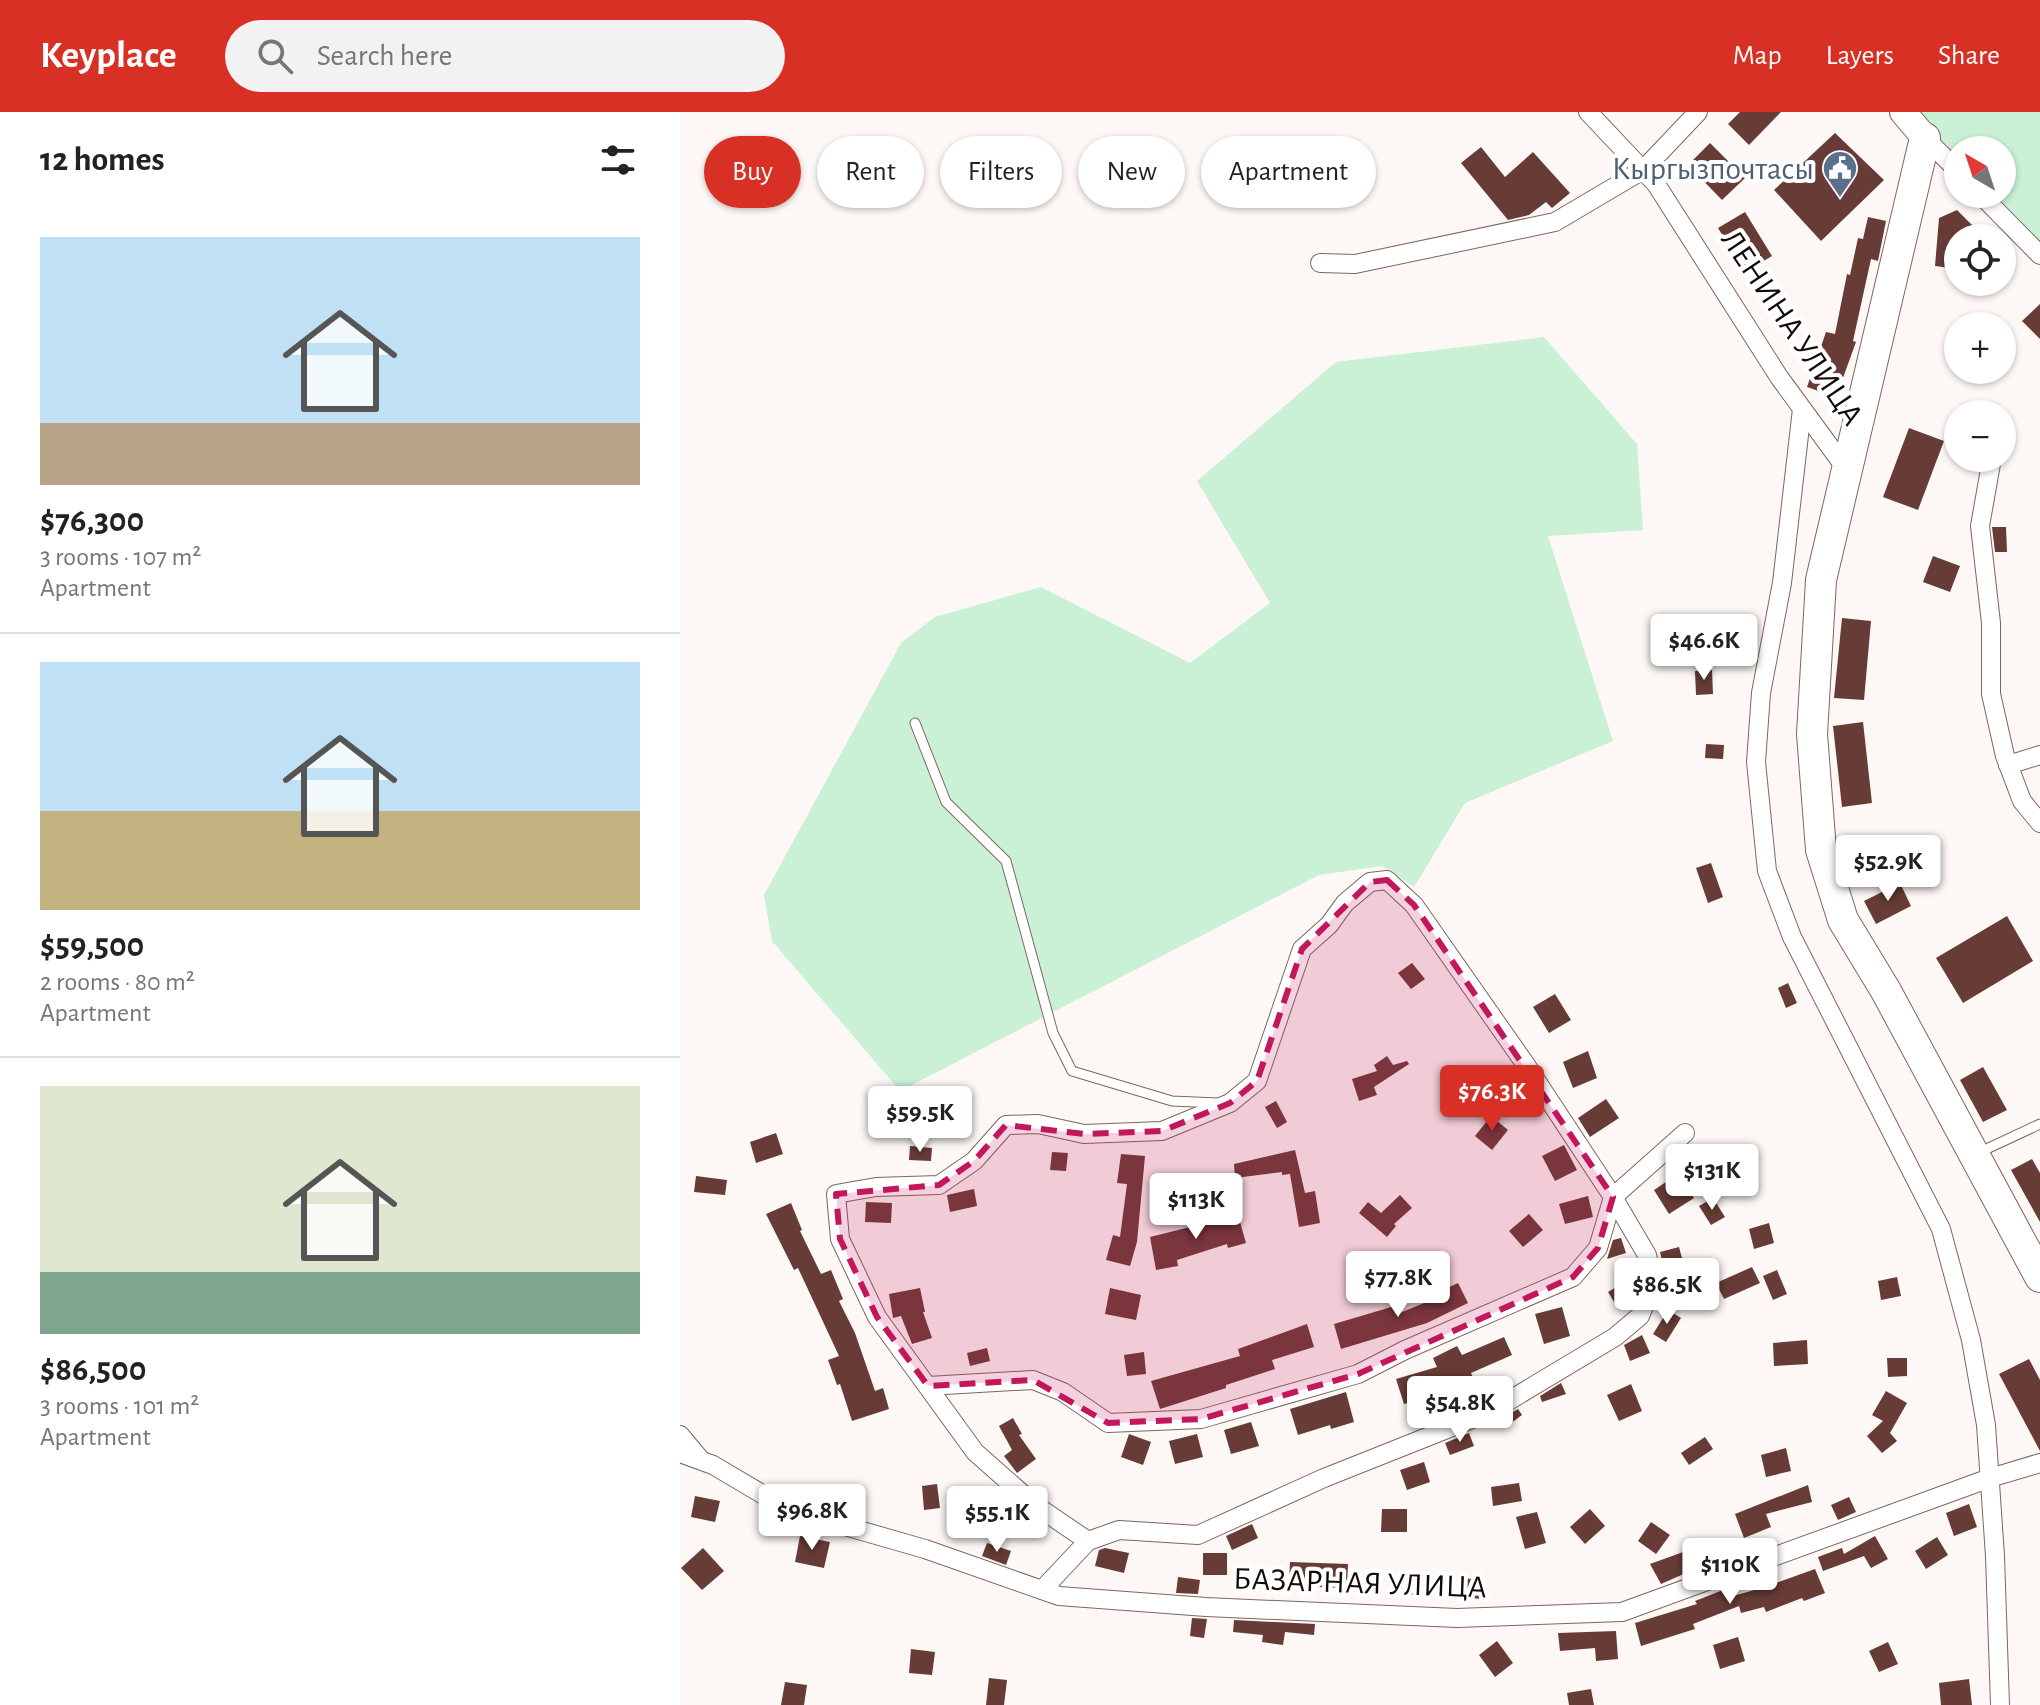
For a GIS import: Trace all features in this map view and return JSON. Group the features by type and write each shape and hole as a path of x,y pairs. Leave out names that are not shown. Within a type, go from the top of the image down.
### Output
{"main road":[{"name":"ЛЕНИНА УЛИЦА","path":"1925,138 1821,580 1812,734 1821,850 1843,920 1886,991 2040,1277"}],"street":[{"name":"ЛЕНИНА УЛИЦА","path":"1588,112 1656,184 1802,409 1847,470"},
{"path":"1320,263 1355,264 1555,222 1643,170 1698,112"},
{"path":"1903,112 1944,157"},
{"path":"1994,208 2040,255"},
{"path":"1802,409 1782,583 1761,693 1756,762 1767,871 1792,937 1941,1229 1971,1340 1986,1425 2000,1705"},
{"path":"1990,472 1980,526 1991,623 1991,694 2008,765 2022,801 2040,823"},
{"path":"2008,765 2040,755"},
{"path":"1042,1590 1088,1541 1119,1530 1198,1535 1324,1478 1490,1412 1615,1337 1640,1316 1653,1284 1647,1255 1613,1197 1526,1065 1414,905 1387,880 1370,882 1345,903 1329,925 1302,949 1257,1081 1230,1103 1162,1131 1084,1134 1038,1124 1006,1125 974,1161 939,1185 876,1187 836,1194 840,1239 877,1317 975,1452 1035,1505 1088,1541"},
{"path":"928,1386 1033,1380 1063,1392 1108,1423 1201,1419 1358,1374 1419,1343 1573,1277 1598,1248 1613,1197 1685,1133"},
{"path":"680,1435 702,1461"},
{"name":"БАЗАРНАЯ УЛИЦА","path":"680,1453 702,1461 789,1510 925,1549 1059,1596 1206,1607 1457,1618 1622,1612 1990,1478 2040,1463"}],"lane":[{"path":"915,723 946,802 1006,861 1053,1033 1072,1071 1172,1101 1230,1103"},
{"path":"1975,1155 2040,1124"}],"highlighted area":[{"path":"1387,880 1414,905 1613,1197 1598,1248 1573,1277 1358,1374 1201,1419 1108,1423 1033,1380 928,1386 877,1317 840,1239 836,1194 939,1185 974,1161 1006,1125 1084,1134 1162,1131 1230,1103 1257,1081 1302,949 1370,882"}],"green space":[{"path":"1915,112 2040,112 2040,242 2007,208 2016,208 2016,136 1944,136 1944,142"},
{"path":"1544,337 1637,444 1643,530 1548,536 1613,741 1465,803 1414,887 1382,866 1319,875 900,1091 772,941 764,895 901,643 935,617 1041,587 1190,663 1270,603 1197,481 1336,362"}],"building":[{"path":"1740,112 1781,112 1749,145 1728,124"},
{"path":"1835,133 1884,180 1821,241 1774,190"},
{"path":"1710,143 1745,178 1722,200 1688,165"},
{"path":"1481,147 1505,177 1533,152 1570,193 1552,208 1546,202 1529,215 1508,220 1461,163"},
{"path":"1957,210 1971,224 1944,224 1944,267 1935,266 1939,218"},
{"path":"1745,212 1772,256 1745,272 1718,228"},
{"path":"1868,217 1886,221 1878,261 1871,259 1853,341 1856,342 1836,397 1807,387 1826,332 1835,334 1847,274 1850,275 1858,238 1863,239"},
{"path":"2040,304 2040,339 2022,321"},
{"path":"1909,428 1944,441 1918,510 1883,497"},
{"path":"1992,527 2006,527 2007,552 1995,552"},
{"path":"1933,556 1960,566 1950,592 1923,582"},
{"path":"1842,618 1871,621 1864,700 1834,698"},
{"path":"1712,670 1713,694 1696,695 1695,671"},
{"path":"1863,722 1872,803 1842,807 1833,726"},
{"path":"1706,744 1724,745 1723,759 1705,758"},
{"path":"1711,863 1723,897 1708,903 1696,868"},
{"path":"1900,883 1911,906 1876,924 1864,901"},
{"path":"2007,916 2033,961 1963,1003 1936,958"},
{"path":"1412,963 1425,979 1411,989 1398,973"},
{"path":"1788,983 1797,1003 1786,1008 1778,988"},
{"path":"1555,994 1571,1020 1549,1033 1533,1007"},
{"path":"1588,1051 1597,1078 1573,1088 1563,1062"},
{"path":"1387,1056 1393,1065 1407,1061 1409,1064 1374,1087 1377,1095 1359,1101 1352,1079 1377,1071 1374,1065"},
{"path":"1983,1067 2007,1110 1983,1122 1960,1080"},
{"path":"1606,1099 1619,1118 1590,1137 1578,1118"},
{"path":"1276,1101 1287,1122 1277,1128 1265,1107"},
{"path":"1491,1116 1508,1130 1492,1150 1475,1136"},
{"path":"776,1133 783,1154 756,1163 750,1142"},
{"path":"1564,1145 1577,1170 1555,1181 1542,1156"},
{"path":"910,1146 932,1148 931,1161 909,1160"},
{"path":"1295,1150 1305,1193 1315,1191 1320,1223 1299,1227 1290,1174 1282,1175 1282,1172 1235,1178 1234,1164"},
{"path":"1052,1152 1068,1153 1066,1171 1050,1170"},
{"path":"1121,1154 1145,1156 1137,1242 1130,1266 1106,1260 1113,1235 1120,1237 1127,1184 1117,1183"},
{"path":"2032,1159 2040,1173 2040,1222 2011,1170"},
{"path":"1678,1174 1694,1198 1669,1214 1654,1190"},
{"path":"696,1176 727,1180 725,1195 694,1192"},
{"path":"974,1189 977,1206 950,1212 947,1195"},
{"path":"1400,1195 1412,1208 1394,1224 1396,1226 1387,1237 1359,1213 1368,1202 1381,1213"},
{"path":"1588,1196 1593,1217 1565,1224 1559,1204"},
{"path":"1713,1198 1725,1217 1711,1225 1699,1206"},
{"path":"866,1202 892,1203 891,1223 865,1222"},
{"path":"791,1203 800,1231 821,1274 831,1270 843,1299 839,1301 855,1333 875,1391 883,1388 889,1409 852,1421 828,1360 839,1356 798,1268 794,1270 766,1214"},
{"path":"1529,1214 1543,1230 1523,1247 1509,1231"},
{"path":"1238,1215 1246,1243 1228,1248 1227,1244 1177,1260 1178,1266 1156,1270 1150,1237"},
{"path":"1769,1223 1774,1243 1754,1249 1749,1229"},
{"path":"1621,1238 1626,1253 1607,1259 1613,1240"},
{"path":"1679,1247 1686,1273 1666,1277 1660,1252"},
{"path":"1752,1267 1760,1283 1724,1299 1716,1283"},
{"path":"1777,1270 1787,1294 1773,1300 1763,1276"},
{"path":"1897,1277 1901,1296 1881,1300 1878,1281"},
{"path":"1458,1283 1468,1303 1427,1323 1341,1349 1334,1324 1398,1305 1400,1313 1441,1296 1439,1292"},
{"path":"1623,1283 1634,1300 1619,1310 1608,1292"},
{"path":"920,1288 923,1312 932,1338 912,1344 901,1316 893,1318 889,1294"},
{"path":"1110,1288 1141,1295 1136,1320 1105,1314"},
{"path":"1562,1307 1570,1336 1544,1344 1535,1314"},
{"path":"1668,1310 1681,1318 1666,1342 1653,1334"},
{"path":"1307,1324 1314,1347 1272,1360 1275,1369 1160,1409 1151,1381 1240,1356 1238,1349"},
{"path":"1642,1335 1650,1353 1630,1361 1624,1345"},
{"path":"1504,1337 1512,1355 1471,1373 1474,1380 1449,1392 1404,1404 1396,1379 1437,1367 1433,1358 1457,1346 1462,1355"},
{"path":"1807,1340 1808,1364 1774,1366 1773,1343"},
{"path":"987,1348 990,1361 970,1366 967,1353"},
{"path":"1144,1352 1146,1374 1127,1376 1124,1355"},
{"path":"1887,1358 1907,1358 1907,1376 1888,1377"},
{"path":"2029,1359 2040,1380 2040,1451 1999,1374"},
{"path":"1561,1383 1566,1394 1542,1402 1540,1396"},
{"path":"1631,1384 1642,1411 1619,1421 1607,1395"},
{"path":"1886,1391 1907,1403 1890,1433 1897,1441 1882,1453 1867,1436 1883,1421 1872,1415"},
{"path":"1346,1392 1354,1422 1331,1429 1330,1425 1298,1435 1290,1409"},
{"path":"1518,1409 1522,1415 1507,1426 1502,1419"},
{"path":"1013,1418 1022,1434 1019,1435 1036,1459 1017,1473 1004,1456 1012,1450 999,1426"},
{"path":"1251,1422 1259,1446 1231,1454 1224,1430"},
{"path":"1469,1433 1474,1446 1450,1455 1445,1443"},
{"path":"1129,1434 1151,1442 1143,1465 1121,1457"},
{"path":"1197,1434 1203,1457 1175,1464 1169,1441"},
{"path":"1705,1437 1713,1449 1689,1465 1681,1453"},
{"path":"1786,1448 1791,1471 1766,1477 1761,1455"},
{"path":"1424,1462 1430,1482 1407,1490 1400,1470"},
{"path":"1519,1483 1522,1501 1493,1506 1491,1487"},
{"path":"937,1484 940,1508 924,1510 922,1486"},
{"path":"1808,1485 1812,1502 1766,1514 1771,1527 1744,1538 1735,1514"},
{"path":"695,1496 720,1501 715,1522 691,1517"},
{"path":"1849,1497 1856,1512 1838,1520 1831,1505"},
{"path":"1969,1504 1977,1527 1954,1536 1946,1513"},
{"path":"1382,1509 1407,1509 1407,1532 1381,1532"},
{"path":"1590,1509 1605,1526 1585,1544 1570,1527"},
{"path":"1537,1512 1546,1543 1525,1549 1516,1517"},
{"path":"977,1513 979,1527 962,1529 960,1515"},
{"path":"1651,1522 1670,1535 1656,1554 1638,1541"},
{"path":"1252,1524 1258,1538 1232,1550 1226,1536"},
{"path":"800,1536 830,1542 824,1568 795,1562"},
{"path":"1875,1536 1888,1559 1871,1568 1864,1556 1823,1571 1818,1557 1842,1548 1844,1554"},
{"path":"1937,1537 1948,1555 1926,1569 1915,1551"},
{"path":"987,1543 1011,1551 1006,1565 982,1556"},
{"path":"1697,1547 1704,1565 1661,1584 1650,1564"},
{"path":"703,1548 724,1571 702,1590 681,1568"},
{"path":"1105,1548 1129,1553 1124,1573 1095,1566 1099,1550"},
{"path":"1203,1553 1227,1553 1227,1575 1203,1575"},
{"path":"1290,1562 1348,1564 1347,1588 1289,1586"},
{"path":"1815,1569 1825,1593 1766,1612 1764,1607 1741,1613 1739,1606 1693,1624 1695,1629 1641,1646 1635,1623 1697,1604 1695,1601 1723,1590 1726,1598"},
{"path":"1408,1574 1432,1576 1429,1597 1405,1594"},
{"path":"1178,1577 1200,1580 1198,1594 1176,1593"},
{"path":"1461,1578 1484,1580 1482,1599 1459,1597"},
{"path":"1192,1618 1207,1619 1204,1638 1190,1636"},
{"path":"1234,1620 1315,1624 1314,1635 1285,1632 1283,1645 1262,1642 1263,1635 1233,1632"},
{"path":"1616,1631 1618,1659 1596,1661 1595,1648 1560,1651 1558,1633"},
{"path":"1738,1637 1745,1661 1720,1669 1713,1645"},
{"path":"1497,1641 1513,1663 1495,1677 1479,1655"},
{"path":"1888,1642 1898,1664 1879,1672 1869,1651"},
{"path":"911,1649 935,1652 932,1675 909,1673"},
{"path":"989,1678 1007,1680 1004,1705 986,1705"},
{"path":"1969,1679 1972,1705 1941,1705 1939,1683"},
{"path":"785,1682 807,1685 804,1705 781,1705"},
{"path":"1591,1689 1594,1705 1569,1705 1567,1693"}],"place":[{"name":"Кыргызпочтасы","path":"1840,199"}]}
